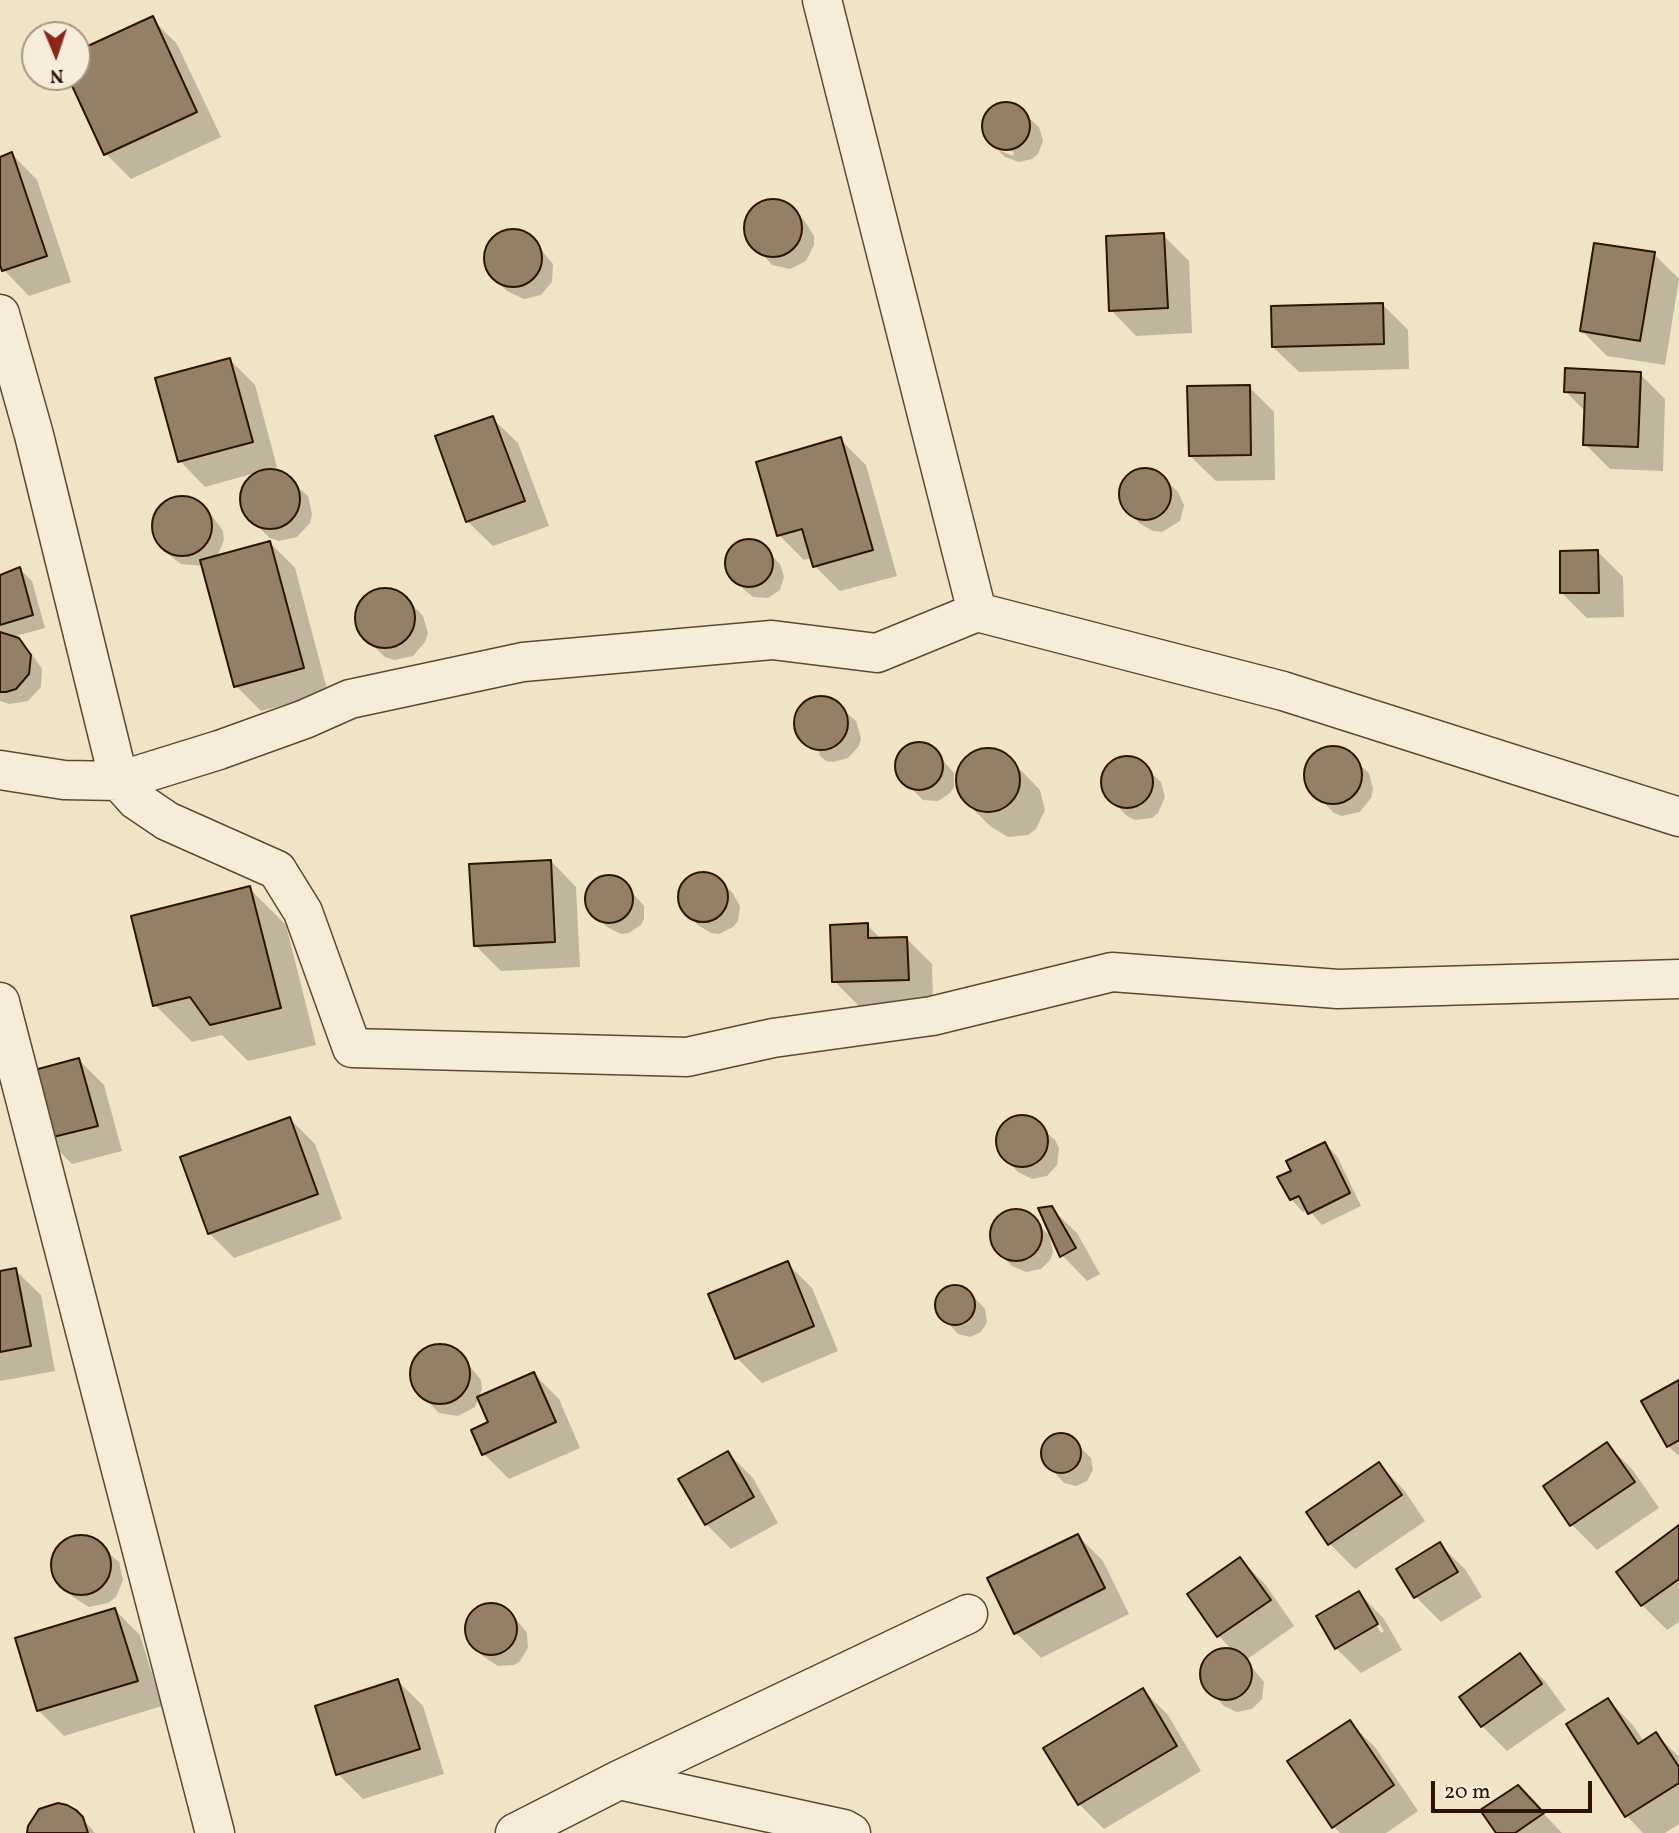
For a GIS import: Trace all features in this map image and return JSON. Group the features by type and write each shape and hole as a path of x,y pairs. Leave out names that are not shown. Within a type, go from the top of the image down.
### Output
{"street":[{"path":"822,0 977,612"},
{"path":"0,314 34,435 119,781 136,800 167,821 277,870 303,912 352,1048 687,1057 773,1038 932,1016 1112,972 1338,989 1679,979"},
{"path":"0,770 64,780 119,781 219,750 305,719 350,699 523,662 772,640 877,653 977,612 1283,691 1679,817"},
{"path":"0,1002 215,1833"},
{"path":"515,1833 968,1614"},
{"path":"620,1780 844,1829 851,1833"}],"building":[{"path":"153,16 197,112 104,155 74,91 91,91 91,45"},
{"path":"1006,102 1023,109 1030,126 1023,143 1006,150 989,143 982,126 989,109"},
{"path":"12,152 47,256 2,271 0,157"},
{"path":"767,199 779,199 794,207 802,222 802,234 794,249 779,257 767,257 752,249 744,234 744,222 752,207"},
{"path":"507,229 519,229 534,237 542,252 542,264 534,279 519,287 507,287 492,279 484,264 484,252 492,237"},
{"path":"1164,233 1168,308 1109,311 1106,236"},
{"path":"1594,243 1655,252 1640,341 1580,331"},
{"path":"1383,303 1384,344 1272,347 1271,306"},
{"path":"230,358 253,442 178,462 155,378"},
{"path":"1565,368 1641,372 1638,447 1583,445 1585,393 1564,392"},
{"path":"1250,385 1251,455 1189,456 1187,386"},
{"path":"493,416 525,501 466,522 435,436"},
{"path":"841,437 873,550 813,567 802,529 777,536 756,462"},
{"path":"1145,468 1164,475 1171,494 1164,513 1145,520 1126,513 1119,494 1126,475"},
{"path":"264,469 276,469 295,482 300,499 298,511 287,524 276,529 264,529 245,516 240,505 240,493 253,474"},
{"path":"176,496 188,496 207,509 212,526 210,538 199,551 188,556 176,556 157,543 152,532 152,520 165,501"},
{"path":"749,539 766,546 773,563 766,580 749,587 732,580 725,563 732,546"},
{"path":"270,541 304,668 234,687 200,560"},
{"path":"1598,550 1599,593 1560,593 1560,551"},
{"path":"20,567 33,615 0,625 0,575"},
{"path":"379,588 391,588 410,601 415,618 413,630 402,643 391,648 379,648 360,635 355,624 355,612 368,593"},
{"path":"0,632 19,638 31,655 29,674 16,689 6,692 0,692"},
{"path":"826,696 836,700 844,708 848,723 844,738 836,746 816,750 806,746 798,738 794,718 798,708 806,700"},
{"path":"919,742 936,749 943,766 936,783 919,790 902,783 895,766 902,749"},
{"path":"1333,746 1344,748 1357,759 1362,775 1360,786 1349,799 1333,804 1322,802 1309,791 1304,775 1306,764 1317,751"},
{"path":"982,748 994,748 1011,757 1018,768 1018,792 1011,803 994,812 982,812 970,807 961,798 956,786 956,774 961,762 970,753"},
{"path":"1127,756 1146,763 1153,782 1146,801 1127,808 1108,801 1101,782 1108,763"},
{"path":"551,860 555,942 474,946 469,864"},
{"path":"703,872 721,879 728,897 721,915 703,922 685,915 678,897 685,879"},
{"path":"609,875 626,882 633,899 626,916 609,923 592,916 585,899 592,882"},
{"path":"250,886 281,1008 210,1025 190,997 153,1006 131,916"},
{"path":"868,923 868,938 907,937 909,980 832,982 830,925"},
{"path":"79,1058 98,1126 45,1139 27,1072"},
{"path":"1022,1115 1032,1117 1040,1123 1046,1131 1046,1151 1040,1159 1032,1165 1022,1167 1012,1165 1004,1159 998,1151 996,1141 998,1131 1004,1123 1012,1117"},
{"path":"290,1117 318,1194 208,1234 180,1157"},
{"path":"1325,1142 1350,1193 1308,1214 1299,1196 1290,1200 1277,1177 1291,1171 1286,1161"},
{"path":"1052,1206 1076,1248 1060,1257 1038,1208"},
{"path":"1016,1209 1026,1211 1034,1217 1040,1225 1040,1245 1034,1253 1026,1259 1016,1261 1006,1259 998,1253 992,1245 990,1235 992,1225 998,1217 1006,1211"},
{"path":"788,1261 814,1326 735,1359 708,1294"},
{"path":"16,1268 31,1346 0,1352 0,1271"},
{"path":"955,1285 963,1286 969,1291 974,1297 974,1313 969,1319 963,1324 955,1325 947,1324 941,1319 936,1313 935,1305 936,1297 941,1291 947,1286"},
{"path":"434,1344 446,1344 465,1357 470,1374 468,1386 457,1399 446,1404 434,1404 415,1391 410,1380 410,1368 423,1349"},
{"path":"534,1372 556,1422 482,1455 471,1430 488,1422 477,1397"},
{"path":"1679,1380 1679,1440 1667,1447 1641,1401"},
{"path":"1061,1433 1069,1434 1075,1439 1080,1445 1080,1461 1075,1467 1069,1472 1061,1473 1053,1472 1047,1467 1042,1461 1041,1453 1042,1445 1047,1439 1053,1434"},
{"path":"1607,1442 1635,1482 1570,1526 1543,1486"},
{"path":"728,1451 754,1497 705,1525 678,1479"},
{"path":"1379,1462 1402,1495 1328,1545 1306,1512"},
{"path":"1679,1525 1679,1579 1641,1606 1616,1572"},
{"path":"1078,1534 1105,1588 1014,1634 987,1578"},
{"path":"75,1535 87,1535 106,1548 111,1565 109,1577 98,1590 87,1595 75,1595 56,1582 51,1571 51,1559 64,1540"},
{"path":"1440,1542 1458,1572 1414,1598 1396,1569"},
{"path":"1240,1557 1271,1600 1217,1637 1187,1594"},
{"path":"1359,1591 1378,1624 1335,1649 1316,1616"},
{"path":"491,1603 510,1610 517,1629 510,1648 491,1655 472,1648 465,1629 472,1610"},
{"path":"115,1608 138,1681 37,1711 15,1638"},
{"path":"1226,1648 1236,1650 1244,1656 1250,1664 1250,1684 1244,1692 1236,1698 1226,1700 1216,1698 1208,1692 1202,1684 1200,1674 1202,1664 1208,1656 1216,1650"},
{"path":"1520,1653 1542,1684 1481,1727 1459,1697"},
{"path":"398,1679 420,1749 336,1775 315,1706"},
{"path":"1143,1688 1177,1746 1078,1805 1043,1748"},
{"path":"1608,1698 1638,1744 1656,1732 1679,1767 1679,1783 1625,1817 1566,1724"},
{"path":"1350,1720 1394,1785 1332,1828 1287,1761"},
{"path":"1518,1785 1544,1813 1515,1833 1496,1833 1480,1810"},
{"path":"58,1803 76,1810 83,1817 88,1833 27,1833 28,1826 39,1809"}]}
